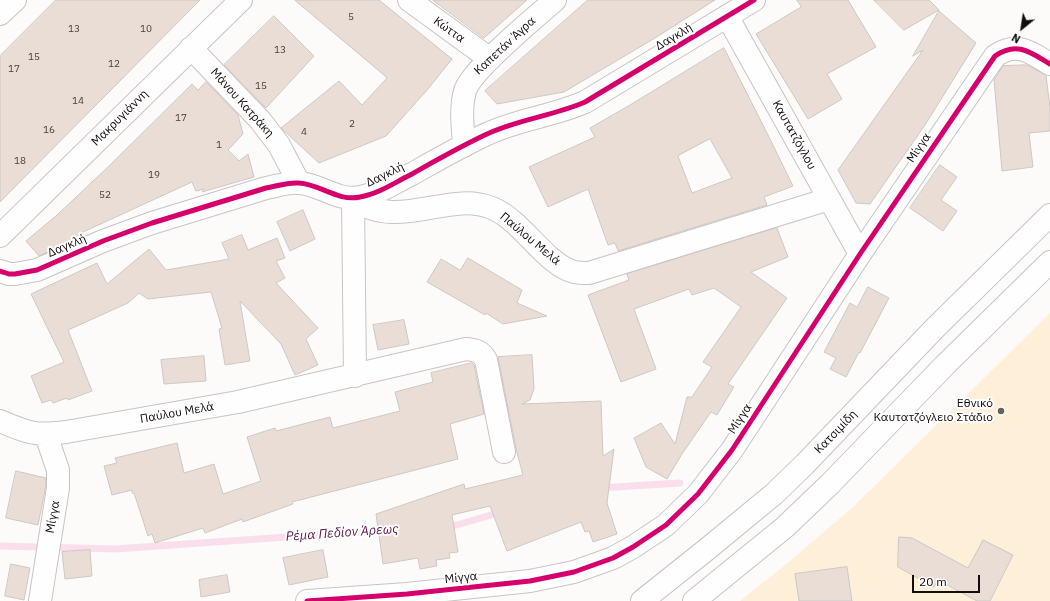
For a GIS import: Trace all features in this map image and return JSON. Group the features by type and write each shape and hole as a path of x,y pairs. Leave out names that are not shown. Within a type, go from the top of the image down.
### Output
{"street":[{"path":"0,14 15,0"},
{"name":"Μακρυγιάννη","path":"0,236 241,0"},
{"name":"Κώττα","path":"409,0 490,59"},
{"name":"Καπετάν Άγρα","path":"464,146 462,109 468,83 490,59 555,0"},
{"name":"Δαγκλή","path":"0,271 12,274 31,271 152,223 266,188 285,184 299,183 353,199 372,194 464,146 509,125 564,111 585,102 738,6"},
{"name":"Καυτατζόγλου","path":"738,6 829,198 860,254"},
{"name":"Μάνου Κατράκη","path":"191,48 260,120 279,145 299,183"},
{"name":"Μίγγα","path":"307,601 407,594 530,581 581,570 613,558 633,547 666,525 698,494 732,450 860,254 995,56 1011,48 1021,48 1050,64"},
{"name":"Παύλου Μελά","path":"353,199 369,208 393,212 462,203 481,204 494,208 522,229 560,265 574,272 589,273 829,198"},
{"path":"353,199 355,376"},
{"name":"Κατσιμίδη","path":"642,601 774,494 805,464 1016,246 1050,215"},
{"path":"694,601 785,527 825,490 945,365 1050,262"},
{"name":"Παύλου Μελά","path":"0,421 34,434 46,435 238,402 466,349 476,350 482,354 486,360 504,452"},
{"name":"Μίγγα","path":"40,601 58,488 56,461 46,435"}],"shaded area":[{"name":"Εθνικό Καυτατζόγλειο Στάδιο","path":"1050,313 1050,601 740,601 852,508"}],"building":[{"path":"56,0 200,0 0,202 0,56"},
{"path":"295,0 379,0 452,59 428,89 386,136 319,163 281,128 339,81 362,105 387,78"},
{"path":"433,0 527,0 484,38"},
{"path":"588,0 715,0 655,38 564,92 497,104 485,91"},
{"path":"797,0 848,0 876,47 827,74 842,99 808,119 756,34 801,7"},
{"path":"874,0 929,0 939,10 904,30"},
{"path":"939,11 976,43 925,125 870,204 856,203 838,170 923,50 913,56"},
{"path":"274,16 314,56 266,108 224,65"},
{"path":"724,48 793,186 764,197 767,205 618,251 615,243 608,245 588,189 548,207 529,167 595,137 590,128","holes":["710,139 732,178 692,193 678,156"]},
{"path":"1027,65 1046,75 1050,108 1050,131 1029,133 1033,167 1002,171 994,80 1003,66"},
{"path":"206,82 238,115 243,134 228,150 239,161 248,154 254,177 202,192 204,189 196,191 192,182 81,233 70,242 39,256 26,241 57,215 109,166 192,84 198,90"},
{"path":"940,165 957,177 941,200 957,211 943,231 910,208"},
{"path":"303,210 315,239 290,251 277,222"},
{"path":"777,228 788,257 751,272 787,298 728,384 734,387 717,415 711,412 667,479 646,467 634,438 661,423 675,444 687,397 692,397 712,367 703,362 741,307 714,288 692,295 689,289 634,309 656,369 621,382 588,295 629,280 627,274"},
{"path":"242,235 248,250 277,238 285,258 276,261 285,278 276,283 318,328 306,339 318,365 295,375 281,344 240,301 250,361 225,365 219,329 222,328 211,292 148,299 139,293 128,303 68,330 92,391 68,400 67,398 53,403 51,400 42,403 31,376 64,362 31,294 97,263 107,284 149,249 166,270 229,259 222,243"},
{"path":"468,258 522,290 517,303 547,316 503,324 486,313 485,315 427,282 441,259 460,270"},
{"path":"868,287 889,298 846,377 830,369 836,358 824,352 850,303 857,307"},
{"path":"404,320 409,344 378,350 373,325"},
{"path":"532,355 534,389 530,400 522,404 601,401 603,456 614,449 607,503 617,534 593,542 589,531 585,532 581,522 507,551 490,506 452,515 458,552 449,553 450,558 436,560 437,566 420,569 418,558 383,564 376,514 464,484 465,489 523,475 516,449 498,357"},
{"path":"204,356 206,381 164,384 161,360"},
{"path":"472,363 474,365 484,414 450,424 458,459 292,502 293,504 243,522 242,519 205,533 203,528 155,543 152,534 148,536 132,490 112,495 104,466 117,463 115,458 177,443 184,473 214,464 223,494 261,481 247,437 275,428 276,431 330,417 333,428 400,411 395,392 433,382 431,373"},
{"path":"16,471 46,478 38,525 6,518"},
{"path":"899,537 912,538 968,568 983,540 1013,555 990,601 977,601 938,580 934,587 898,567"},
{"path":"90,550 92,576 65,579 62,552"},
{"path":"323,550 328,577 289,585 283,558"},
{"path":"11,564 30,568 24,600 5,596"},
{"path":"847,567 852,601 799,601 795,574"},
{"path":"227,575 230,592 201,597 199,580"}],"waterway":[{"name":"Ρέμα Πεδίον Άρεως","path":"600,488 680,483"},
{"name":"Ρέμα Πεδίον Άρεως","path":"445,525 457,525 501,512"},
{"name":"Ρέμα Πεδίον Άρεως","path":"0,546 115,549 387,530"}],"cycle path":[{"path":"0,271 15,274 37,270 103,241 152,223 282,184 307,184 344,197 352,198 367,196 392,185 487,134 585,102 754,0"},
{"path":"307,601 407,594 530,581 574,572 613,558 633,547 666,525 698,494 732,450 860,254 995,56 1010,49 1017,49 1030,52 1050,64"}],"place":[{"name":"Εθνικό Καυτατζόγλειο Στάδιο","path":"1001,411"}]}
